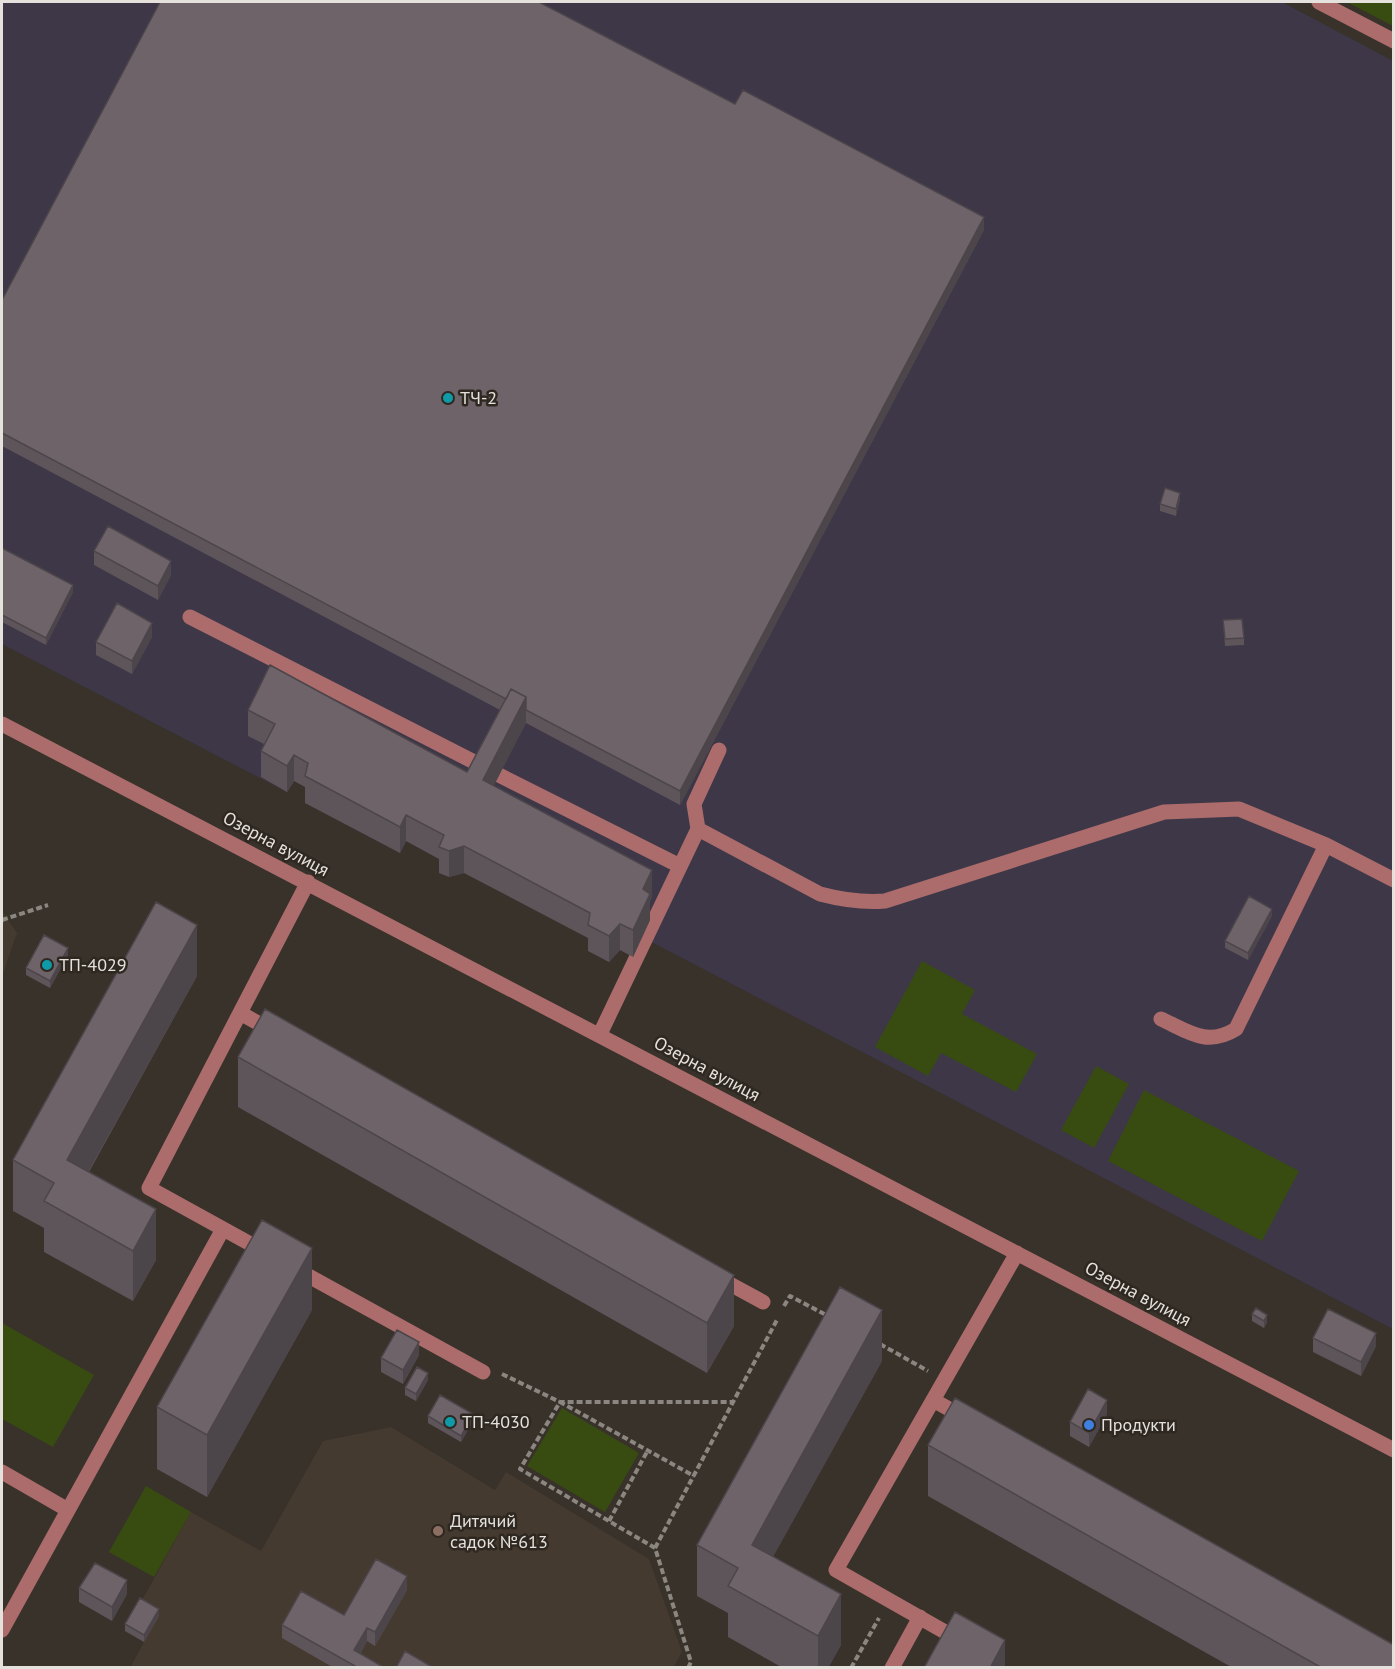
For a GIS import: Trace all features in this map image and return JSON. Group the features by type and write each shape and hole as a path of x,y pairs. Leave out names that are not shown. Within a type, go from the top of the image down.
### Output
{"street":[{"path":"1318,2 1394,41"},
{"path":"190,617 484,767"},
{"name":"Озерна вулиця","path":"2,724 1394,1450"},
{"path":"600,1034 698,829 694,804 719,750"},
{"path":"499,774 680,866"},
{"path":"698,829 820,894 866,903 885,901 1164,812 1239,809 1326,845 1394,880"},
{"path":"1161,1018 1198,1036 1211,1038 1224,1036 1236,1029 1326,845"},
{"path":"308,882 149,1188 483,1372"},
{"path":"240,1013 292,1042"},
{"path":"2,1630 223,1229"},
{"path":"978,1651 836,1570 1017,1253"},
{"path":"701,1267 763,1302"},
{"path":"933,1400 985,1429"},
{"path":"2,1472 68,1510"},
{"path":"892,1668 920,1617"}],"path":[{"path":"2,920 48,905"},
{"path":"656,1548 790,1296 831,1318"},
{"path":"872,1341 945,1380"},
{"path":"483,1372 497,1372 560,1402 694,1476"},
{"path":"560,1402 734,1402"},
{"path":"560,1402 520,1469 656,1548 692,1662 688,1668"},
{"path":"609,1521 648,1450"},
{"path":"851,1668 889,1600"}],"shaded area":[{"path":"2,2 1282,2 1393,61 1393,1329 642,937 633,957 620,950 609,962 588,951 590,939 464,873 449,877 439,873 443,861 406,841 400,853 305,803 308,789 295,781 287,792 2,644"},
{"path":"2,911 17,933 2,976"},
{"name":"Дитячий садок №613","path":"391,1427 495,1490 506,1472 649,1559 682,1652 673,1668 130,1668 144,1642 125,1631 191,1512 261,1551 323,1441"}],"green space":[{"path":"1347,2 1393,2 1393,26"},
{"path":"922,961 975,990 962,1014 1037,1054 1016,1092 941,1053 928,1076 875,1047"},
{"path":"1096,1066 1129,1084 1094,1148 1061,1130"},
{"path":"1144,1090 1299,1171 1262,1241 1108,1161"},
{"path":"2,1323 94,1375 53,1447 2,1419"},
{"path":"562,1408 639,1453 605,1512 527,1466"},
{"path":"146,1486 191,1512 154,1577 109,1552"}],"building":[{"name":"ТЧ-2","path":"160,2 539,2 735,104 743,90 984,217 680,791 526,710 526,697 511,689 506,699 2,433 2,300"},
{"path":"1165,488 1180,493 1176,509 1160,504"},
{"path":"108,526 171,561 158,586 94,551"},
{"path":"2,548 73,585 46,638 2,615"},
{"path":"117,603 152,623 132,661 96,642"},
{"path":"1242,619 1244,638 1225,639 1223,620"},
{"path":"270,665 467,772 511,689 526,697 483,780 652,870 643,889 650,894 633,930 620,924 609,936 588,925 590,913 464,846 449,851 439,847 444,835 406,815 400,827 305,776 308,763 294,755 287,766 261,751 275,724 248,710"},
{"path":"1249,896 1272,909 1248,953 1225,941"},
{"path":"156,902 197,925 67,1160 156,1209 133,1251 44,1201 54,1183 13,1160"},
{"name":"ТП-4029","path":"44,935 68,948 50,981 26,968"},
{"path":"265,1009 734,1275 707,1323 238,1057"},
{"path":"262,1220 312,1248 207,1435 157,1407"},
{"path":"840,1287 882,1310 752,1545 841,1594 818,1636 728,1586 738,1568 697,1545"},
{"path":"1256,1308 1267,1315 1264,1321 1252,1314"},
{"path":"1328,1309 1376,1333 1361,1362 1313,1338"},
{"path":"397,1330 419,1342 403,1370 381,1358"},
{"path":"417,1367 428,1373 416,1394 405,1388"},
{"path":"1088,1389 1107,1400 1089,1433 1070,1422"},
{"name":"ТП-4030","path":"440,1395 473,1414 461,1436 428,1416"},
{"path":"955,1398 1394,1645 1394,1668 1322,1668 928,1445"},
{"path":"376,1559 407,1576 375,1632 367,1628 354,1650 385,1668 355,1668 282,1625 301,1591 344,1615"},
{"path":"95,1563 127,1580 112,1607 79,1588"},
{"path":"140,1598 159,1609 144,1635 125,1624"},
{"path":"955,1612 1005,1640 990,1668 924,1668"},
{"path":"405,1651 434,1668 396,1668"}],"place":[{"name":"ТЧ-2","path":"448,398"},
{"name":"ТП-4029","path":"47,965"},
{"name":"ТП-4030","path":"450,1422"},
{"name":"Продукти","path":"1089,1425"},
{"name":"Дитячий садок №613","path":"438,1531"}]}
